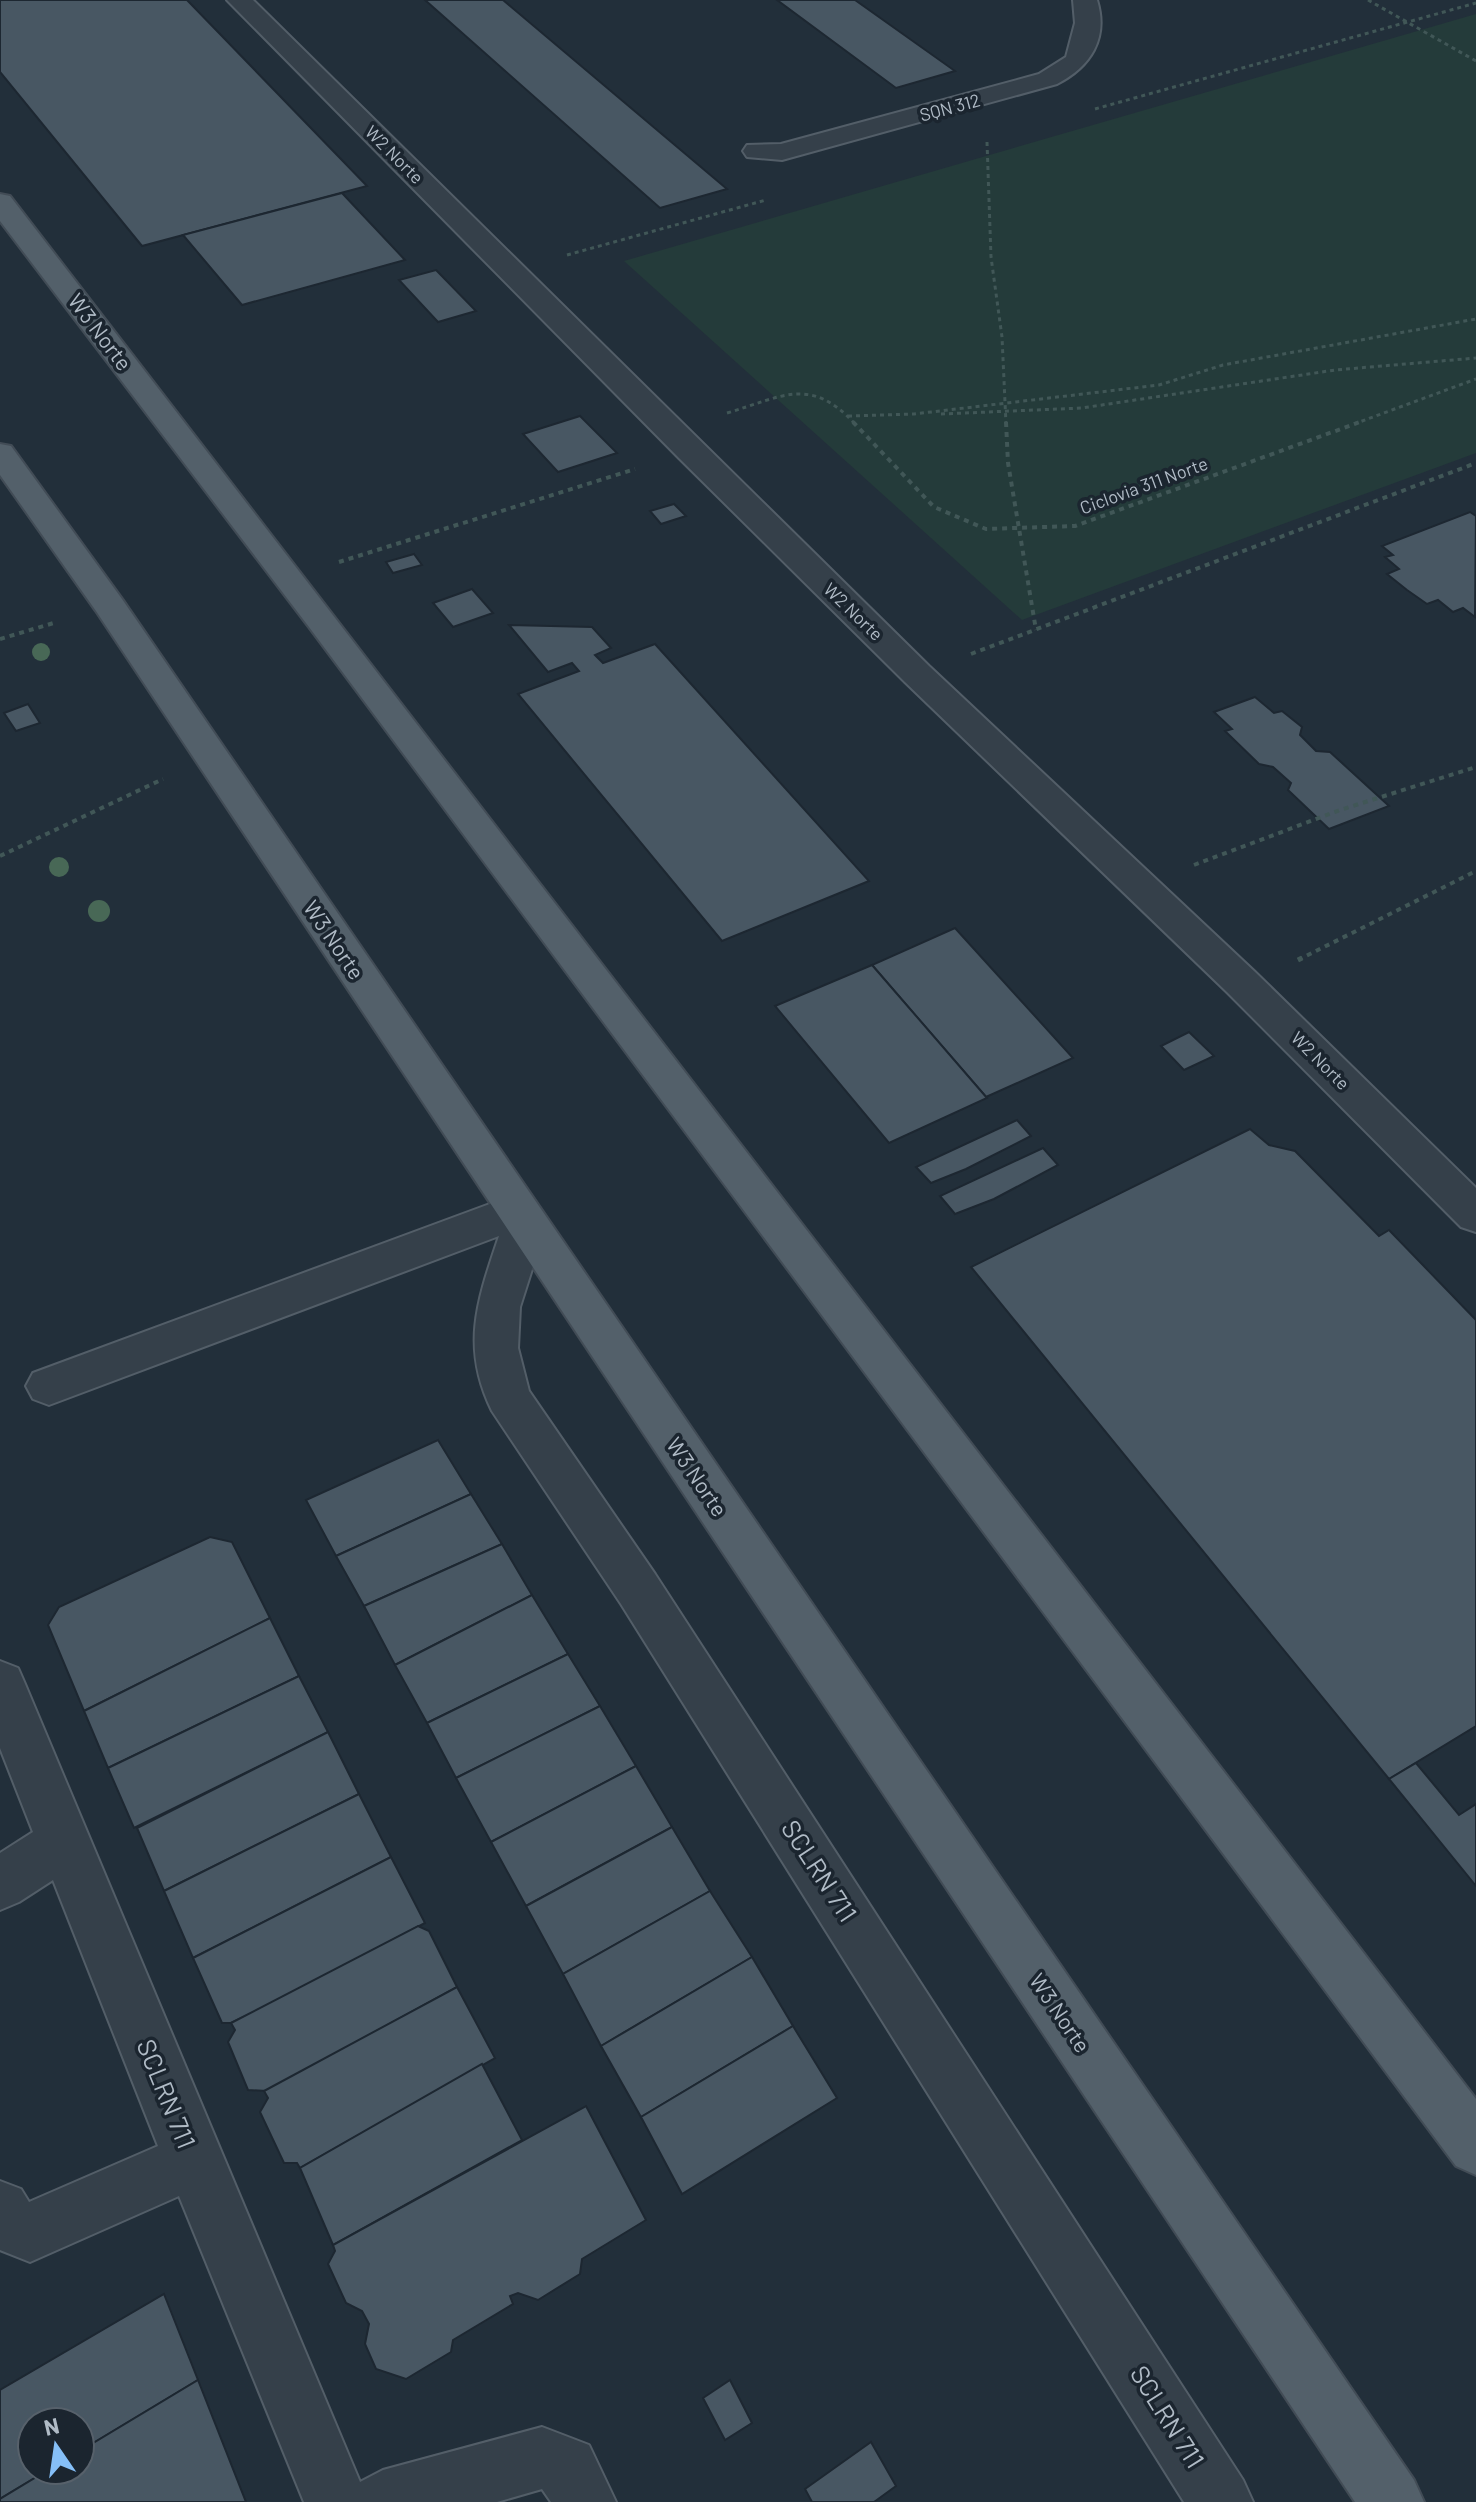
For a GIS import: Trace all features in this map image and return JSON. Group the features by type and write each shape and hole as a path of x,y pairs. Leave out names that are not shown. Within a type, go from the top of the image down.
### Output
{"main road":[{"name":"W3 Norte","path":"0,202 1476,2146"},
{"name":"W3 Norte","path":"0,453 110,606 1385,2487"}],"street":[{"name":"W2 Norte","path":"239,0 679,441 917,674 1241,982 1476,1215"},
{"name":"SQN 312","path":"756,151 782,152 1048,79 1070,68 1083,53 1089,22 1085,0"},
{"path":"49,1386 521,1216"},
{"name":"SCLRN 711","path":"521,1216 497,1321 495,1348 508,1397 638,1589 1221,2502"},
{"name":"SCLRN 711","path":"0,1684 336,2502"},
{"path":"0,1884 64,1842"},
{"path":"0,2210 3,2222 30,2232 193,2160"},
{"path":"383,2502 542,2458 567,2467 584,2502"}],"path":[{"path":"1368,0 1476,61"},
{"path":"986,139 991,257 1002,337 1008,463 1036,630"},
{"path":"848,416 914,414 1159,385 1223,365 1476,319"},
{"path":"874,415 1006,413 1082,408 1335,370 1476,358"},
{"name":"Ciclovia 311 Norte","path":"288,578 679,441 797,392 822,396 848,416 934,507 986,529 1075,526 1476,379"},
{"path":"917,674 1476,463"},
{"path":"0,856 211,757"},
{"path":"1142,888 1215,856 1326,815 1476,767"},
{"path":"1241,982 1312,954 1476,871"}],"green space":[{"path":"1476,14 1476,453 1022,620 624,261"}],"building":[{"path":"0,0 187,0 367,186 142,246 0,72"},
{"path":"425,0 503,0 727,189 660,208"},
{"path":"777,0 855,0 955,71 896,88"},
{"path":"342,193 405,260 242,305 183,235"},
{"path":"436,270 476,311 438,322 399,280"},
{"path":"580,416 617,453 558,472 523,434"},
{"path":"674,504 686,516 661,524 650,511"},
{"path":"1470,512 1476,516 1475,617 1463,608 1453,612 1438,600 1427,604 1407,590 1387,574 1399,569 1385,557 1393,555 1382,546"},
{"path":"414,554 422,565 393,573 386,562"},
{"path":"472,589 493,613 453,627 433,603"},
{"path":"509,625 592,627 611,648 595,655 603,663 655,644 869,881 722,941 518,694 579,671 572,663 548,672"},
{"path":"1255,697 1274,713 1282,711 1302,727 1300,735 1316,751 1330,752 1389,806 1329,829 1288,790 1291,783 1273,767 1259,764 1225,731 1232,729 1214,712"},
{"path":"28,704 40,723 16,731 4,713"},
{"path":"955,928 1073,1058 986,1097 872,965"},
{"path":"872,965 987,1098 889,1143 775,1006"},
{"path":"1189,1032 1214,1056 1184,1070 1161,1046"},
{"path":"1017,1120 1031,1136 966,1169 931,1183 916,1167"},
{"path":"1250,1129 1269,1145 1295,1151 1379,1236 1389,1230 1476,1320 1476,1726 1389,1779 971,1267"},
{"path":"1043,1148 1058,1165 994,1199 955,1214 940,1196"},
{"path":"438,1440 471,1494 336,1556 306,1500"},
{"path":"471,1494 502,1544 364,1606 336,1556"},
{"path":"210,1537 232,1542 270,1618 84,1711 48,1625 59,1607"},
{"path":"502,1544 532,1595 395,1665 364,1606"},
{"path":"532,1595 568,1654 427,1723 395,1665"},
{"path":"270,1618 299,1676 108,1768 84,1711"},
{"path":"568,1654 600,1706 456,1778 427,1723"},
{"path":"299,1676 328,1732 134,1828 108,1768"},
{"path":"600,1706 636,1766 491,1842 456,1778"},
{"path":"328,1732 359,1794 164,1891 137,1828"},
{"path":"1416,1763 1459,1815 1476,1804 1476,1886 1389,1779"},
{"path":"636,1766 672,1827 526,1906 491,1842"},
{"path":"359,1794 391,1857 193,1958 164,1891"},
{"path":"672,1827 710,1891 563,1974 526,1906"},
{"path":"391,1857 425,1923 271,2004 231,2023 222,2023 193,1958"},
{"path":"710,1891 752,1957 601,2046 563,1974"},
{"path":"418,1926 429,1931 457,1987 267,2091 248,2090 228,2042 235,2030 231,2023"},
{"path":"752,1957 793,2026 641,2117 601,2046"},
{"path":"457,1987 495,2058 300,2168 297,2163 284,2163 260,2112 268,2098 264,2091"},
{"path":"793,2026 837,2098 682,2194 641,2117"},
{"path":"482,2064 522,2140 333,2245 300,2168"},
{"path":"586,2106 646,2220 582,2259 580,2274 538,2300 518,2293 510,2296 513,2304 453,2340 451,2352 406,2379 376,2369 365,2344 369,2324 362,2311 346,2303 328,2264 335,2251 333,2245"},
{"path":"164,2294 198,2380 96,2441 96,2406 16,2406 16,2486 22,2486 0,2499 0,2390"},
{"path":"198,2380 246,2502 0,2502 0,2499 22,2486 96,2486 96,2441"},
{"path":"730,2380 752,2423 725,2440 703,2398"},
{"path":"871,2442 896,2486 874,2502 812,2502 805,2489"}]}
